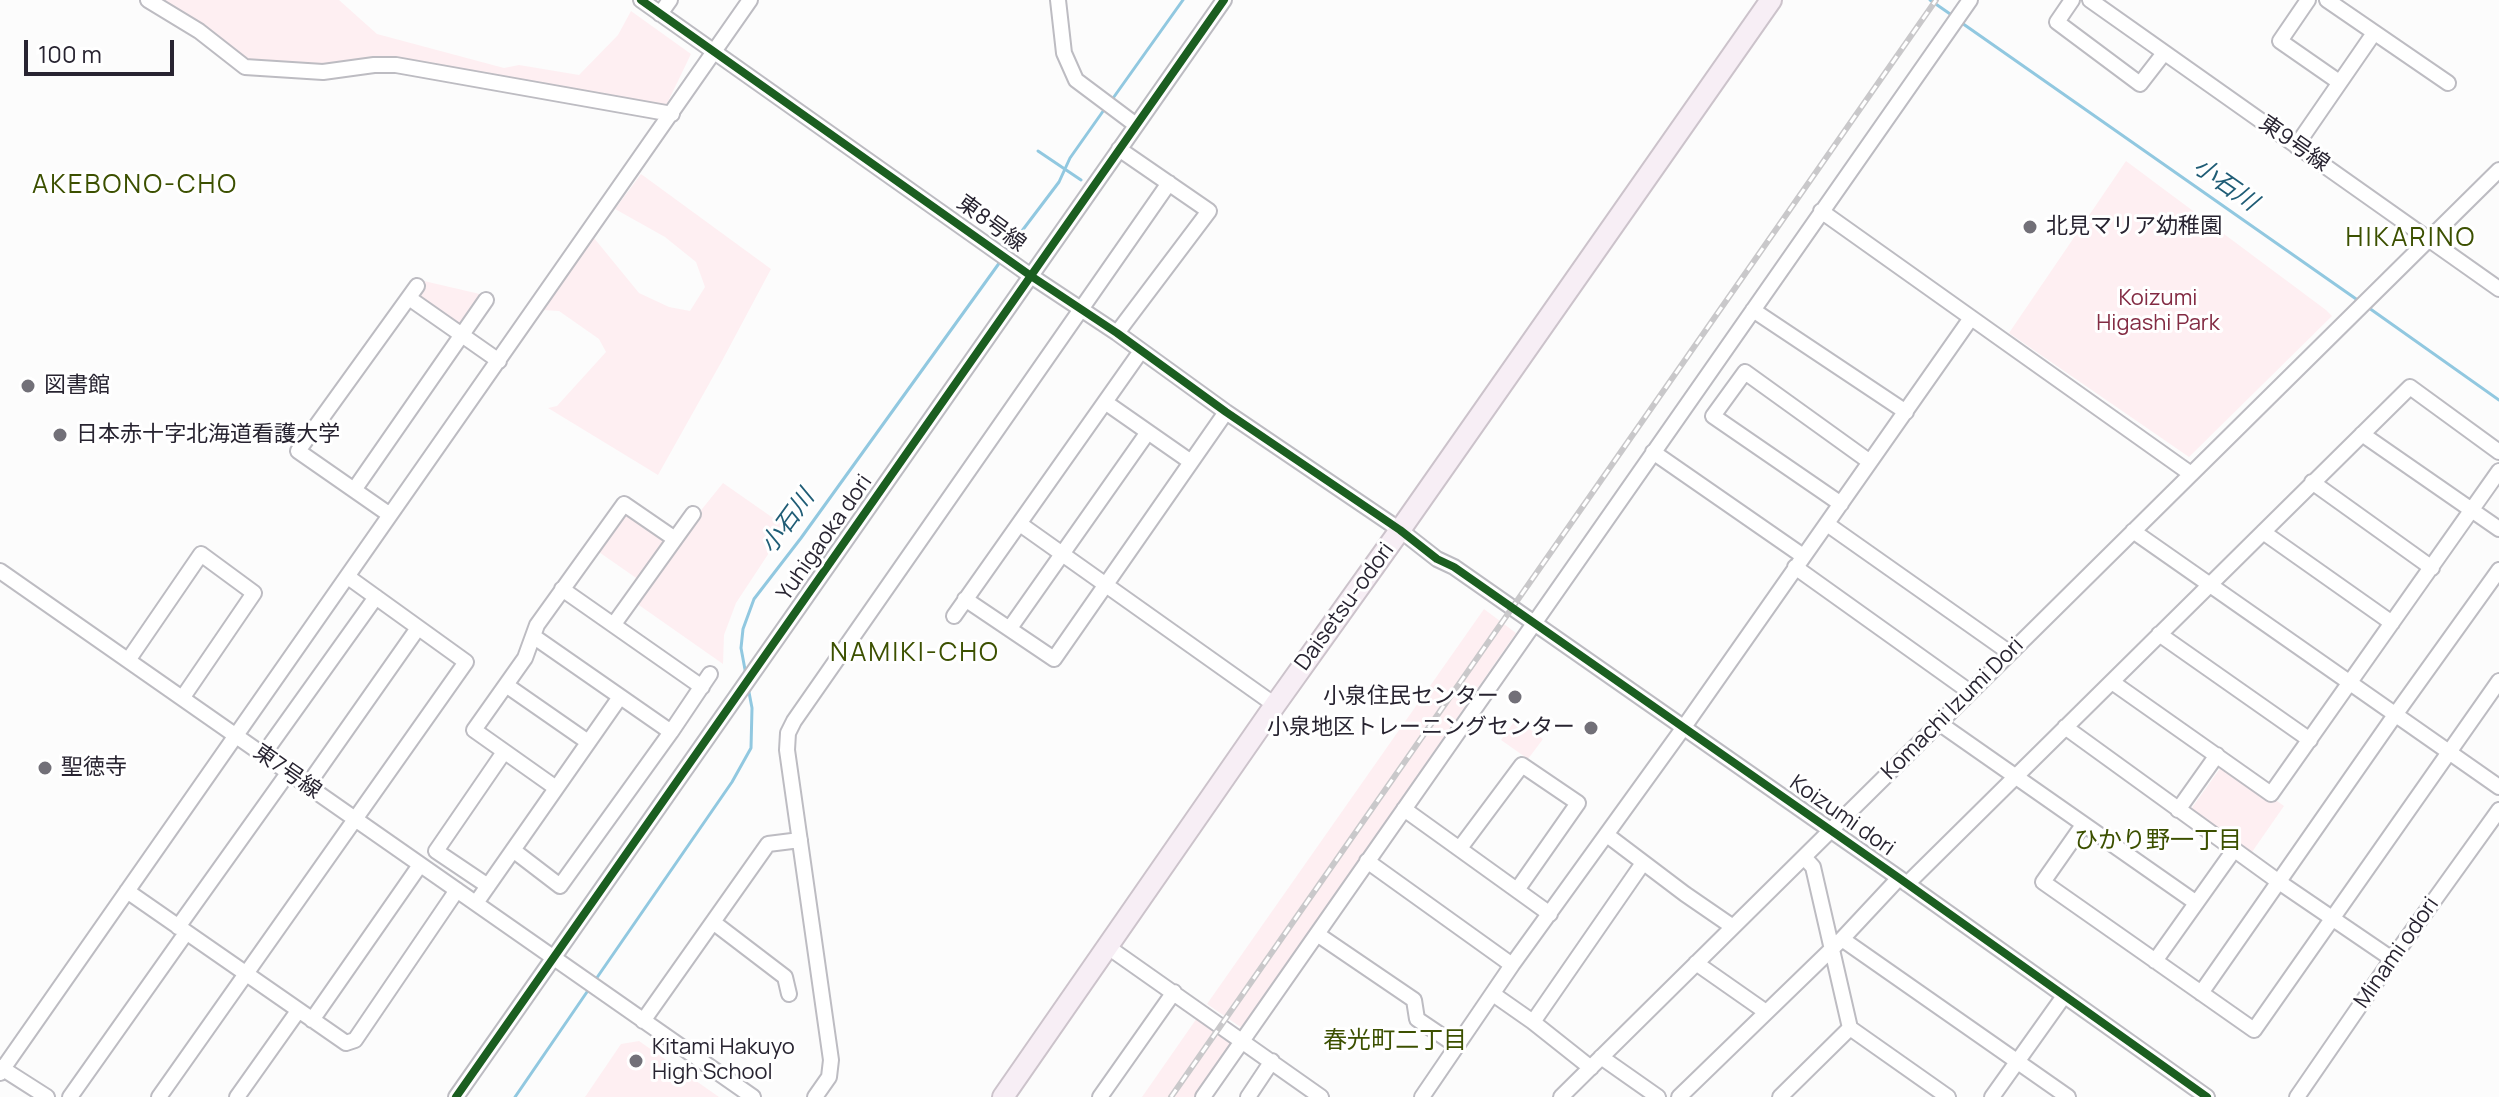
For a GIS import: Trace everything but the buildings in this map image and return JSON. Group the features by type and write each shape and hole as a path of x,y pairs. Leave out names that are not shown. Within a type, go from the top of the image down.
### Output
{"highway":[{"name":"Daisetsu-odori","path":"1003,1097 1771,0"}],"street":[{"path":"148,0 199,31 245,67 323,72 396,65 672,114"},
{"name":"東8号線","path":"641,0 1031,276 1400,530"},
{"path":"660,14 670,0"},
{"path":"47,1097 1,1070 750,0"},
{"path":"1058,0 1064,53 1076,80 1136,125"},
{"name":"Yuhigaoka dori","path":"456,1097 1224,0"},
{"path":"2072,0 2057,22 2140,84 2164,53"},
{"path":"2308,0 2280,41 2339,82"},
{"path":"2327,0 2448,83"},
{"name":"東9号線","path":"2094,1 2499,289"},
{"path":"1203,1097 1968,2"},
{"path":"2296,146 2374,33"},
{"path":"1117,333 1209,211 1119,149"},
{"path":"2429,239 2499,170"},
{"path":"815,1097 829,1077 831,1060 787,750 788,733 1169,183"},
{"path":"1821,211 2191,474"},
{"name":"Komachi Izumi Dori","path":"1561,1097 2429,239"},
{"path":"390,515 298,451 413,292 462,335 499,361"},
{"path":"354,490 486,300"},
{"path":"1753,310 1906,412"},
{"path":"1422,1097 1512,965 1684,727 1971,318"},
{"path":"954,616 1141,351"},
{"path":"1841,504 1713,416 1745,372 1870,462"},
{"path":"1679,1097 1837,943 2016,776 2410,387 2499,452"},
{"path":"1105,402 1191,462"},
{"path":"965,599 1054,659 1226,412"},
{"path":"1010,628 1148,432"},
{"path":"2362,434 2499,529"},
{"path":"1653,452 1970,692"},
{"path":"2112,682 2271,794 2499,471"},
{"path":"2312,482 2432,568"},
{"path":"556,788 474,730 525,658 537,625 624,504 675,539"},
{"path":"614,624 693,514"},
{"path":"1020,524 1275,705"},
{"path":"1827,524 2010,653"},
{"name":"Koizumi dori","path":"1400,530 1437,559 1454,567 1684,727 2207,1097"},
{"path":"2133,531 2499,787"},
{"path":"2263,532 2392,623"},
{"path":"129,659 201,554 254,593 183,697"},
{"path":"2201,993 2499,570"},
{"name":"東7号線","path":"0,571 753,1097"},
{"path":"159,1097 466,662 348,577"},
{"path":"513,850 560,886 706,680 562,589"},
{"path":"263,755 376,597"},
{"path":"307,786 418,628"},
{"path":"2159,634 2310,740"},
{"path":"533,636 671,732"},
{"path":"2083,825 2043,882 2254,1030 2499,681"},
{"path":"506,685 588,742"},
{"path":"476,903 620,697"},
{"path":"1939,723 2195,902"},
{"path":"2065,727 2279,882 2392,959"},
{"path":"488,886 436,851 504,752"},
{"path":"2178,810 2217,755"},
{"path":"1460,848 1522,765 1578,803 1517,890"},
{"path":"70,1097 288,773"},
{"path":"1404,809 1550,914"},
{"name":"Minami odori","path":"2297,1097 2392,959 2494,828 2499,810"},
{"path":"1607,835 1733,927"},
{"path":"643,1021 768,844 800,840"},
{"path":"2155,961 2234,850"},
{"path":"1804,857 1813,867 1837,943 1850,1028 1948,1097"},
{"path":"1367,861 1512,965"},
{"path":"1533,1022 1643,863"},
{"path":"312,1020 420,865"},
{"path":"127,891 346,1043 355,1040 457,890"},
{"path":"713,922 785,977 789,994"},
{"path":"1317,934 1414,1000 1417,1019 1457,1046"},
{"path":"1837,943 2068,1097"},
{"path":"1108,947 1320,1097"},
{"path":"1696,963 1766,1012"},
{"path":"1100,1097 1174,992"},
{"path":"1493,994 1596,1062 1658,1097"},
{"path":"1992,1097 2064,996"},
{"path":"237,1097 298,1011"},
{"path":"1780,1097 1850,1028"},
{"path":"1248,1097 1272,1061"}],"green space":[{"path":"148,0 339,0 377,34 504,68 519,65 579,75 618,35 631,11 691,54 663,112 427,69 245,67"},
{"name":"Koizumi Higashi Park","path":"2126,161 2332,316 2189,457 2009,333"},
{"path":"641,174 771,269 658,475 548,408 557,406 606,352 599,339 559,311 542,310 594,238 639,293 669,307 690,311 705,287 696,262 665,237 615,209"},
{"path":"424,281 484,295 464,324 458,326 418,297 417,292"},
{"path":"723,483 786,527 736,603 724,635 723,664 636,603"},
{"path":"623,511 664,537 664,543 639,580 596,550"},
{"path":"1484,609 1516,633 1242,1028 1207,1004"},
{"path":"1516,719 1543,739 1528,759 1501,740"},
{"path":"2224,763 2284,806 2252,852 2191,809"},
{"path":"1197,1018 1233,1042 1196,1097 1142,1097"},
{"name":"Kitami Hakuyo High School","path":"639,1041 719,1097 585,1097 621,1044"}],"waterway":[{"name":"小石川","path":"1111,101 1183,0"},
{"name":"小石川","path":"1930,0 1953,16"},
{"name":"小石川","path":"1959,21 2359,301"},
{"name":"小石川","path":"1006,252 1059,182 1070,158 1106,107"},
{"path":"1038,151 1081,180"},
{"name":"小石川","path":"746,675 741,648 743,629 754,599 1000,262"},
{"name":"小石川","path":"2369,308 2499,400"},
{"name":"小石川","path":"596,979 732,782 751,748 752,708 748,687"},
{"name":"小石川","path":"515,1097 589,989"}],"railway":[{"path":"1171,1097 1936,0"}],"cycle path":[{"path":"641,0 1031,276 1899,878 2207,1097"},
{"path":"456,1097 1224,0"}],"place":[{"name":"北見マリア幼稚園","path":"2030,227"},
{"name":"図書館","path":"28,386"},
{"name":"日本赤十字北海道看護大学","path":"60,435"},
{"name":"小泉住民センター","path":"1515,697"},
{"name":"小泉地区トレーニングセンター","path":"1591,728"},
{"name":"聖徳寺","path":"45,768"},
{"name":"Kitami Hakuyo High School","path":"636,1061"}],"district":[{"name":"AKEBONO-CHO","path":"135,186"},
{"name":"HIKARINO","path":"2411,239"},
{"name":"NAMIKI-CHO","path":"915,654"},
{"name":"ひかり野一丁目","path":"2158,841"},
{"name":"春光町二丁目","path":"1395,1041"}]}
